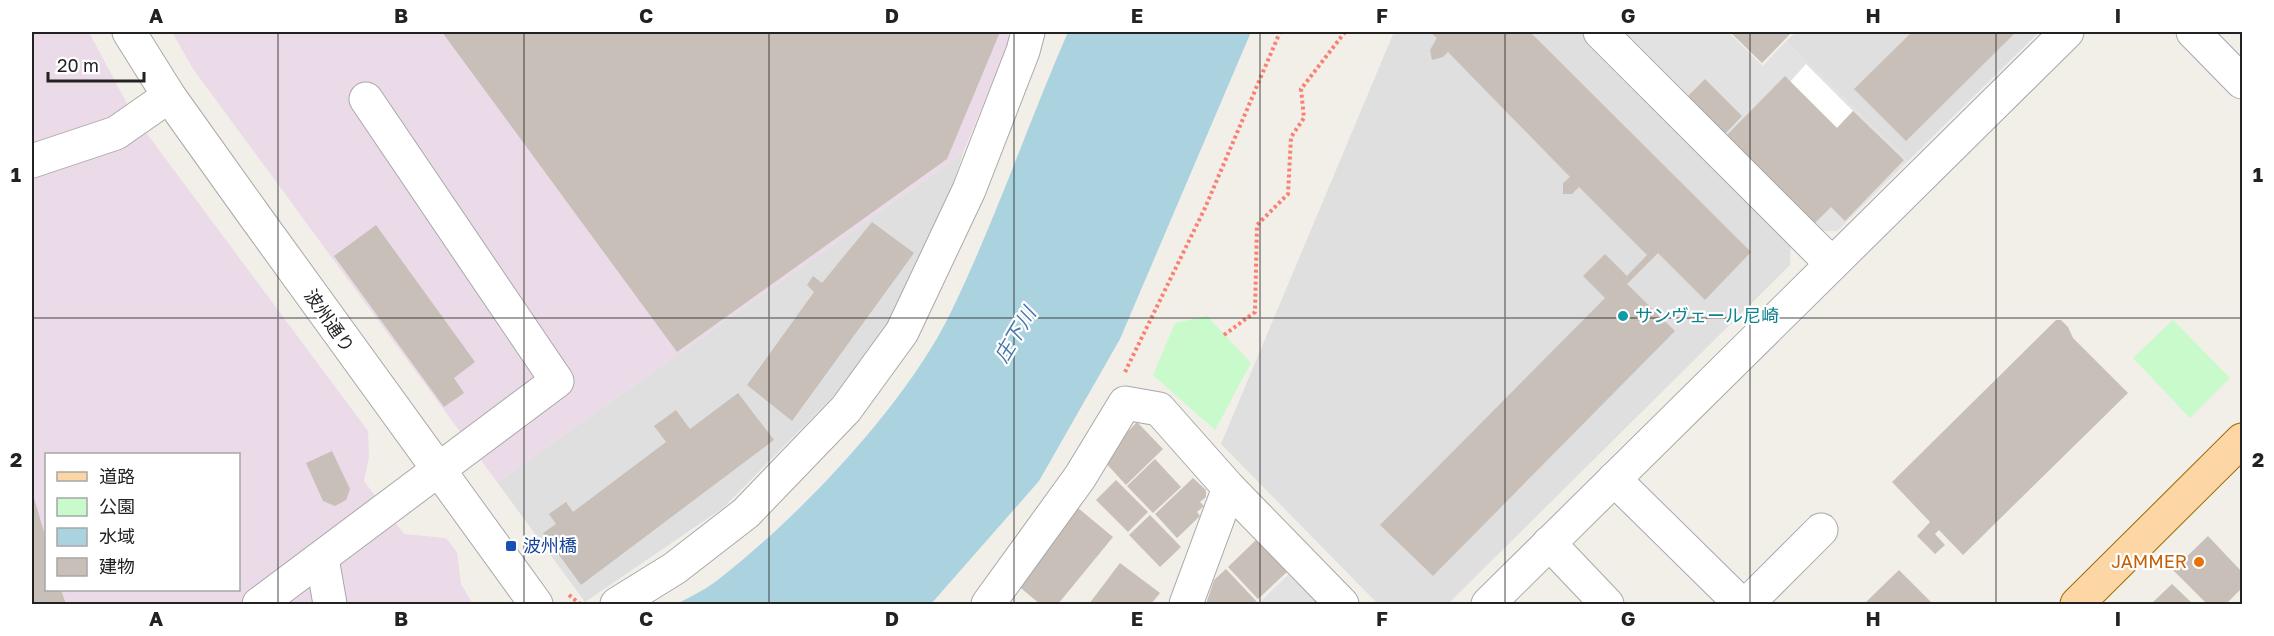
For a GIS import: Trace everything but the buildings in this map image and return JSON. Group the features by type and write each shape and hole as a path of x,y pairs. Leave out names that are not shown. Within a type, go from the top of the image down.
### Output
{"main road":[{"path":"2077,604 2242,440"}],"street":[{"name":"波州通り","path":"129,32 169,96 536,604"},
{"path":"617,604 675,568 746,513 846,409 902,332 969,190 1023,51 1028,32"},
{"path":"1600,32 1832,264"},
{"path":"1488,604 2067,32"},
{"path":"2193,32 2242,82"},
{"path":"32,161 116,133 169,96"},
{"path":"259,604 557,381 366,99"},
{"path":"988,604 1080,477 1125,403 1159,409 1229,488 1342,604"},
{"path":"1614,479 1741,604"},
{"path":"1186,604 1229,488"},
{"path":"1747,604 1821,530"},
{"path":"1549,543 1607,604"},
{"path":"322,558 330,604"}],"path":[{"path":"1123,376 1205,208 1280,32"},
{"path":"1224,335 1256,312 1257,225 1288,194 1291,137 1304,118 1301,89 1345,32"}],"shaded area":[{"path":"32,32 89,32 133,115 368,431 369,457 364,481 404,534 446,538 457,552 461,584 473,604 32,604"},
{"path":"172,32 1013,32 963,153 497,482 193,69"},
{"path":"1394,32 1581,32 1791,240 1790,265 1448,604 1378,604 1221,444"},
{"path":"1620,32 1728,32 1763,66 1786,41 1908,161 1837,231 1817,231"},
{"path":"1796,32 2039,32 1908,161 1786,41"},
{"path":"963,153 937,234 870,359 723,508 585,602 497,482"},
{"path":"1291,572 1323,604 1258,604"}],"green space":[{"path":"1207,316 1251,363 1215,430 1153,375 1175,323"},
{"path":"2173,320 2230,378 2190,418 2133,358"}],"water":[{"name":"庄下川","path":"1068,32 1251,32 1120,339 1039,481 931,604 677,604 714,583 784,523 849,456 907,384 931,348 967,278"}],"pier":[{"path":"1806,64 1853,111 1837,128 1790,82"}],"place":[{"name":"サンヴェール尼崎","path":"1623,316"},
{"name":"波州橋","path":"511,546"},
{"name":"JAMMER","path":"2199,562"}]}
